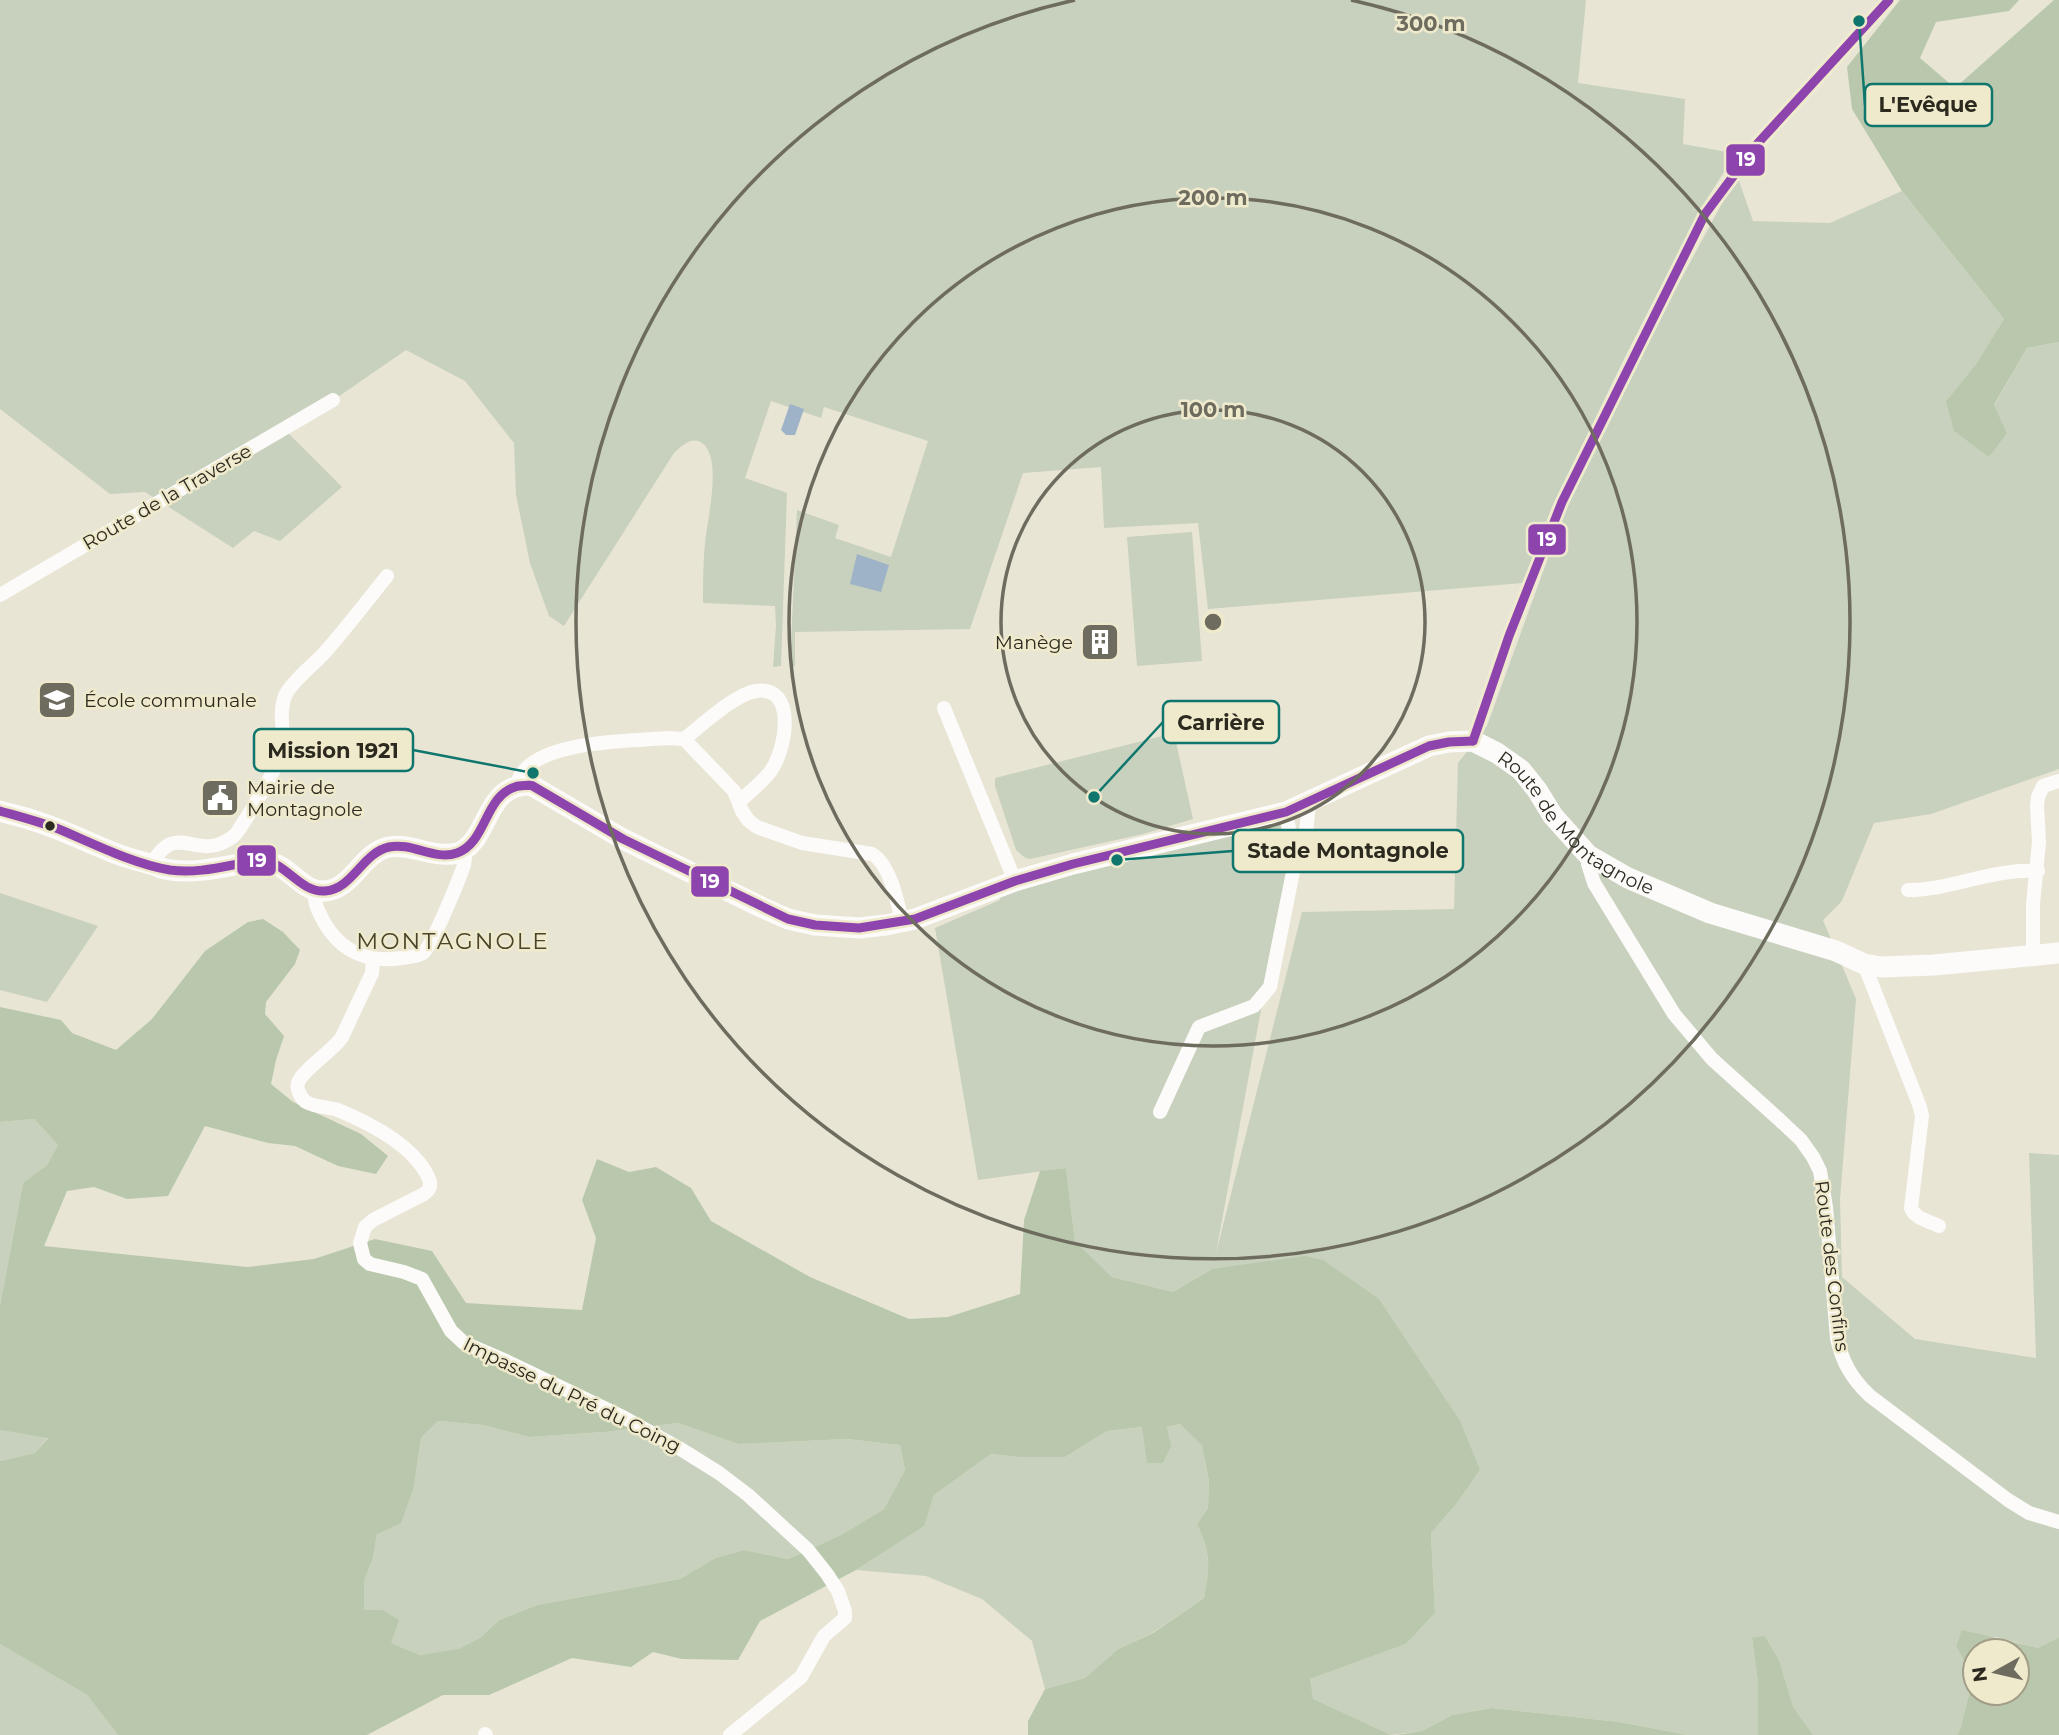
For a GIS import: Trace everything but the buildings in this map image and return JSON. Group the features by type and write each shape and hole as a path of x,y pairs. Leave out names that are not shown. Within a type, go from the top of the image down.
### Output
{"street":[{"path":"1473,741 1509,636 1562,502 1705,214 1758,143 1889,0"},
{"name":"Route de la Traverse","path":"0,595 333,400"},
{"path":"152,864 158,853 170,843 216,846 236,835 281,753 284,731 282,706 288,691 325,653 387,576"},
{"path":"315,891 317,909 336,940 346,947 373,959 424,953 464,865 466,849 492,806 500,796 516,787 520,776 530,765 549,754 572,747 684,739 746,694 758,691 771,694 783,708 783,746 770,773 739,802"},
{"path":"944,708 1015,881"},
{"path":"684,739 734,791 742,811 757,827 802,843 877,857 898,900 902,922"},
{"name":"Route de Montagnole","path":"516,787 524,785 536,788 623,839 730,894 788,919 815,925 859,928 915,919 1015,881 1140,846 1286,812 1429,746 1473,741 1497,753 1521,771 1553,816 1588,855 1628,878 1710,913 1836,951 1864,964 1881,967 1934,965 2059,953"},
{"path":"2033,956 2033,904 2039,842 2038,797 2043,786 2059,780"},
{"path":"1160,1112 1199,1027 1254,1006 1270,987 1295,862 1305,842 1308,803"},
{"path":"0,811 40,822 123,856 164,869 217,868 258,860 267,861 286,869 315,891 337,889 369,857 387,848 398,846 444,854 455,854 466,849"},
{"path":"1286,812 1295,862"},
{"name":"Route des Confins","path":"1588,855 1594,883 1680,1022 1712,1059 1792,1131 1814,1157 1820,1171 1826,1207 1837,1338 1840,1354 1853,1377 1870,1396 2019,1507 2041,1518 2059,1521"},
{"path":"1908,890 1927,889 2007,871 2038,871"},
{"name":"Impasse du Pré du Coing","path":"373,959 372,973 342,1037 298,1083 298,1092 306,1101 334,1109 392,1139 418,1161 430,1180 429,1191 373,1220 365,1227 360,1243 364,1259 370,1264 422,1279 451,1331 472,1348 506,1361 624,1417 719,1473 748,1495 808,1550 838,1591 845,1618 824,1636 801,1677 730,1735"},
{"path":"1864,964 1917,1097 1922,1116 1911,1208 1917,1216 1939,1226"}],"green space":[{"path":"0,0 1586,0 1578,83 1685,99 1683,144 1738,154 1700,210 1628,351 1552,507 1523,583 1208,609 1198,523 1104,528 1101,467 1023,473 970,629 795,632 795,666 790,666 797,510 839,525 835,538 891,557 928,441 824,407 821,418 771,401 745,478 787,493 781,666 773,667 775,606 703,603 704,550 713,475 708,450 698,441 687,443 674,453 564,626 549,616 530,563 516,495 514,443 465,381 406,350 287,432 342,487 280,541 254,531 233,548 145,492 110,494 0,409"},
{"path":"1900,0 2019,0 2009,11 1936,22 1920,58 1955,88 2054,0 2059,0 2059,342 2027,348 1994,405 2007,433 1989,457 1954,431 1946,401 1976,364 2004,319 1902,191 1852,109 1847,67"},
{"path":"1738,178 1753,221 1830,223 1902,191 2004,319 1976,364 1946,401 2007,433 1994,406 2027,348 2059,342 2059,769 1931,814 1874,823 1842,901 1823,920 1856,999 1840,1199 1842,1277 1915,1339 2036,1358 2029,1153 2059,1155 2059,1637 2038,1648 2031,1646 2031,1637 1961,1637 1961,1645 1956,1646 1961,1655 1961,1707 1966,1707 1957,1735 1813,1735 1793,1708 1779,1660 1765,1636 1752,1639 1758,1682 1758,1735 1688,1735 1619,1722 1492,1708 1452,1715 1422,1731 1391,1735 1312,1699 1310,1679 1406,1644 1435,1613 1431,1533 1458,1502 1480,1470 1212,1269 1173,1292 1112,1277 1075,1241 1066,1168 978,1180 935,928 1000,900 998,891 1280,823 1288,864 1216,1253 1302,912 1454,909 1458,763 1487,726 1567,506 1674,292"},
{"path":"1192,532 1202,661 1137,666 1127,537"},
{"path":"1174,733 1193,819 1143,834 1030,859 1016,850 995,786 995,778"},
{"path":"0,893 98,926 47,1002 0,990"},
{"path":"263,919 283,932 300,950 295,964 266,1002 265,1014 284,1036 271,1084 293,1102 361,1134 388,1156 376,1174 338,1166 295,1146 268,1143 205,1126 168,1196 127,1199 94,1187 67,1191 44,1246 247,1267 314,1259 375,1239 432,1251 466,1303 582,1310 596,1238 582,1200 597,1159 629,1172 656,1167 691,1188 711,1221 810,1277 909,1319 948,1317 1020,1294 1024,1220 1040,1171 1066,1168 1075,1241 1112,1277 1173,1292 1212,1269 1305,1256 1323,1260 1379,1299 1460,1421 1480,1470 1458,1502 1431,1533 1435,1613 1406,1644 1310,1679 1313,1699 1391,1735 1028,1735 1028,1721 1045,1689 1085,1678 1118,1649 1153,1633 1204,1598 1208,1560 1197,1524 1208,1508 1209,1482 1202,1445 1180,1424 1167,1427 1171,1446 1163,1463 1147,1463 1142,1427 1107,1431 1065,1457 991,1454 934,1495 924,1526 856,1570 760,1621 738,1660 682,1659 653,1652 631,1667 572,1658 489,1695 443,1695 367,1735 118,1735 87,1695 0,1644 0,1461 35,1453 48,1438 0,1430 0,1306 23,1183 47,1165 58,1145 34,1119 0,1122 0,1007 61,1020 72,1033 116,1050 152,1019 205,951 248,922","holes":["438,1421 483,1425 529,1437 605,1432 678,1423 738,1444 847,1439 900,1445 905,1470 884,1509 841,1535 788,1559 744,1550 715,1558 680,1579 537,1605 499,1620 480,1638 459,1649 420,1655 391,1643 399,1620 383,1610 364,1610 364,1581 373,1558 377,1534 401,1523 414,1486 421,1438"]},
{"path":"34,1119 58,1145 47,1165 23,1183 0,1306 0,1122"},
{"path":"438,1421 483,1425 529,1437 605,1432 678,1423 738,1444 847,1439 900,1445 905,1470 884,1509 841,1535 788,1559 744,1550 715,1558 680,1579 537,1605 499,1620 480,1638 459,1650 420,1655 391,1643 364,1610 364,1581 373,1558 377,1534 414,1486 421,1438"},
{"path":"1180,1424 1202,1444 1209,1483 1208,1508 1197,1524 1208,1560 1204,1598 1152,1633 1118,1649 1085,1678 1045,1689 1032,1641 982,1599 926,1576 856,1570 923,1526 934,1495 991,1454 1065,1457 1107,1431 1143,1427 1170,1446 1167,1427"},
{"path":"0,1430 48,1437 35,1453 0,1461"},
{"path":"1962,1630 1992,1637 1961,1637 1961,1655 1956,1646"},
{"path":"1765,1636 1779,1660 1793,1707 1813,1735 1758,1735 1758,1682 1752,1638"},
{"path":"2059,1637 2059,1735 1957,1735 1966,1707 2031,1707 2031,1646 2038,1648"},
{"path":"0,1644 87,1695 118,1735 0,1735"},
{"path":"1492,1708 1619,1722 1688,1735 1396,1735 1422,1731 1452,1715"}],"water":[{"path":"790,404 804,409 795,435 786,435 781,430"},
{"path":"857,554 889,565 881,592 850,584"}],"transit line":[{"name":"19","path":"1473,741 1509,636 1562,502 1705,214 1758,143 1889,0"},
{"name":"19","path":"0,811 53,827 114,853 156,867 194,871 265,861 280,867 309,888 325,891 343,884 372,856 389,847 406,847 440,855 457,853 474,839 491,809 505,792 517,786 531,785 623,839 788,919 815,925 859,928 915,919 1015,881 1073,864 1286,812 1429,746 1473,741"}],"place":[{"name":"L'Evêque","path":"1859,21"},
{"name":"Manège","path":"1100,642"},
{"name":"École communale","path":"57,700"},
{"name":"Mission 1921","path":"533,773"},
{"name":"Carrière","path":"1094,797"},
{"name":"Mairie de Montagnole","path":"220,798"},
{"name":"Stade Montagnole","path":"1117,860"}],"district":[{"name":"MONTAGNOLE","path":"453,941"}]}
